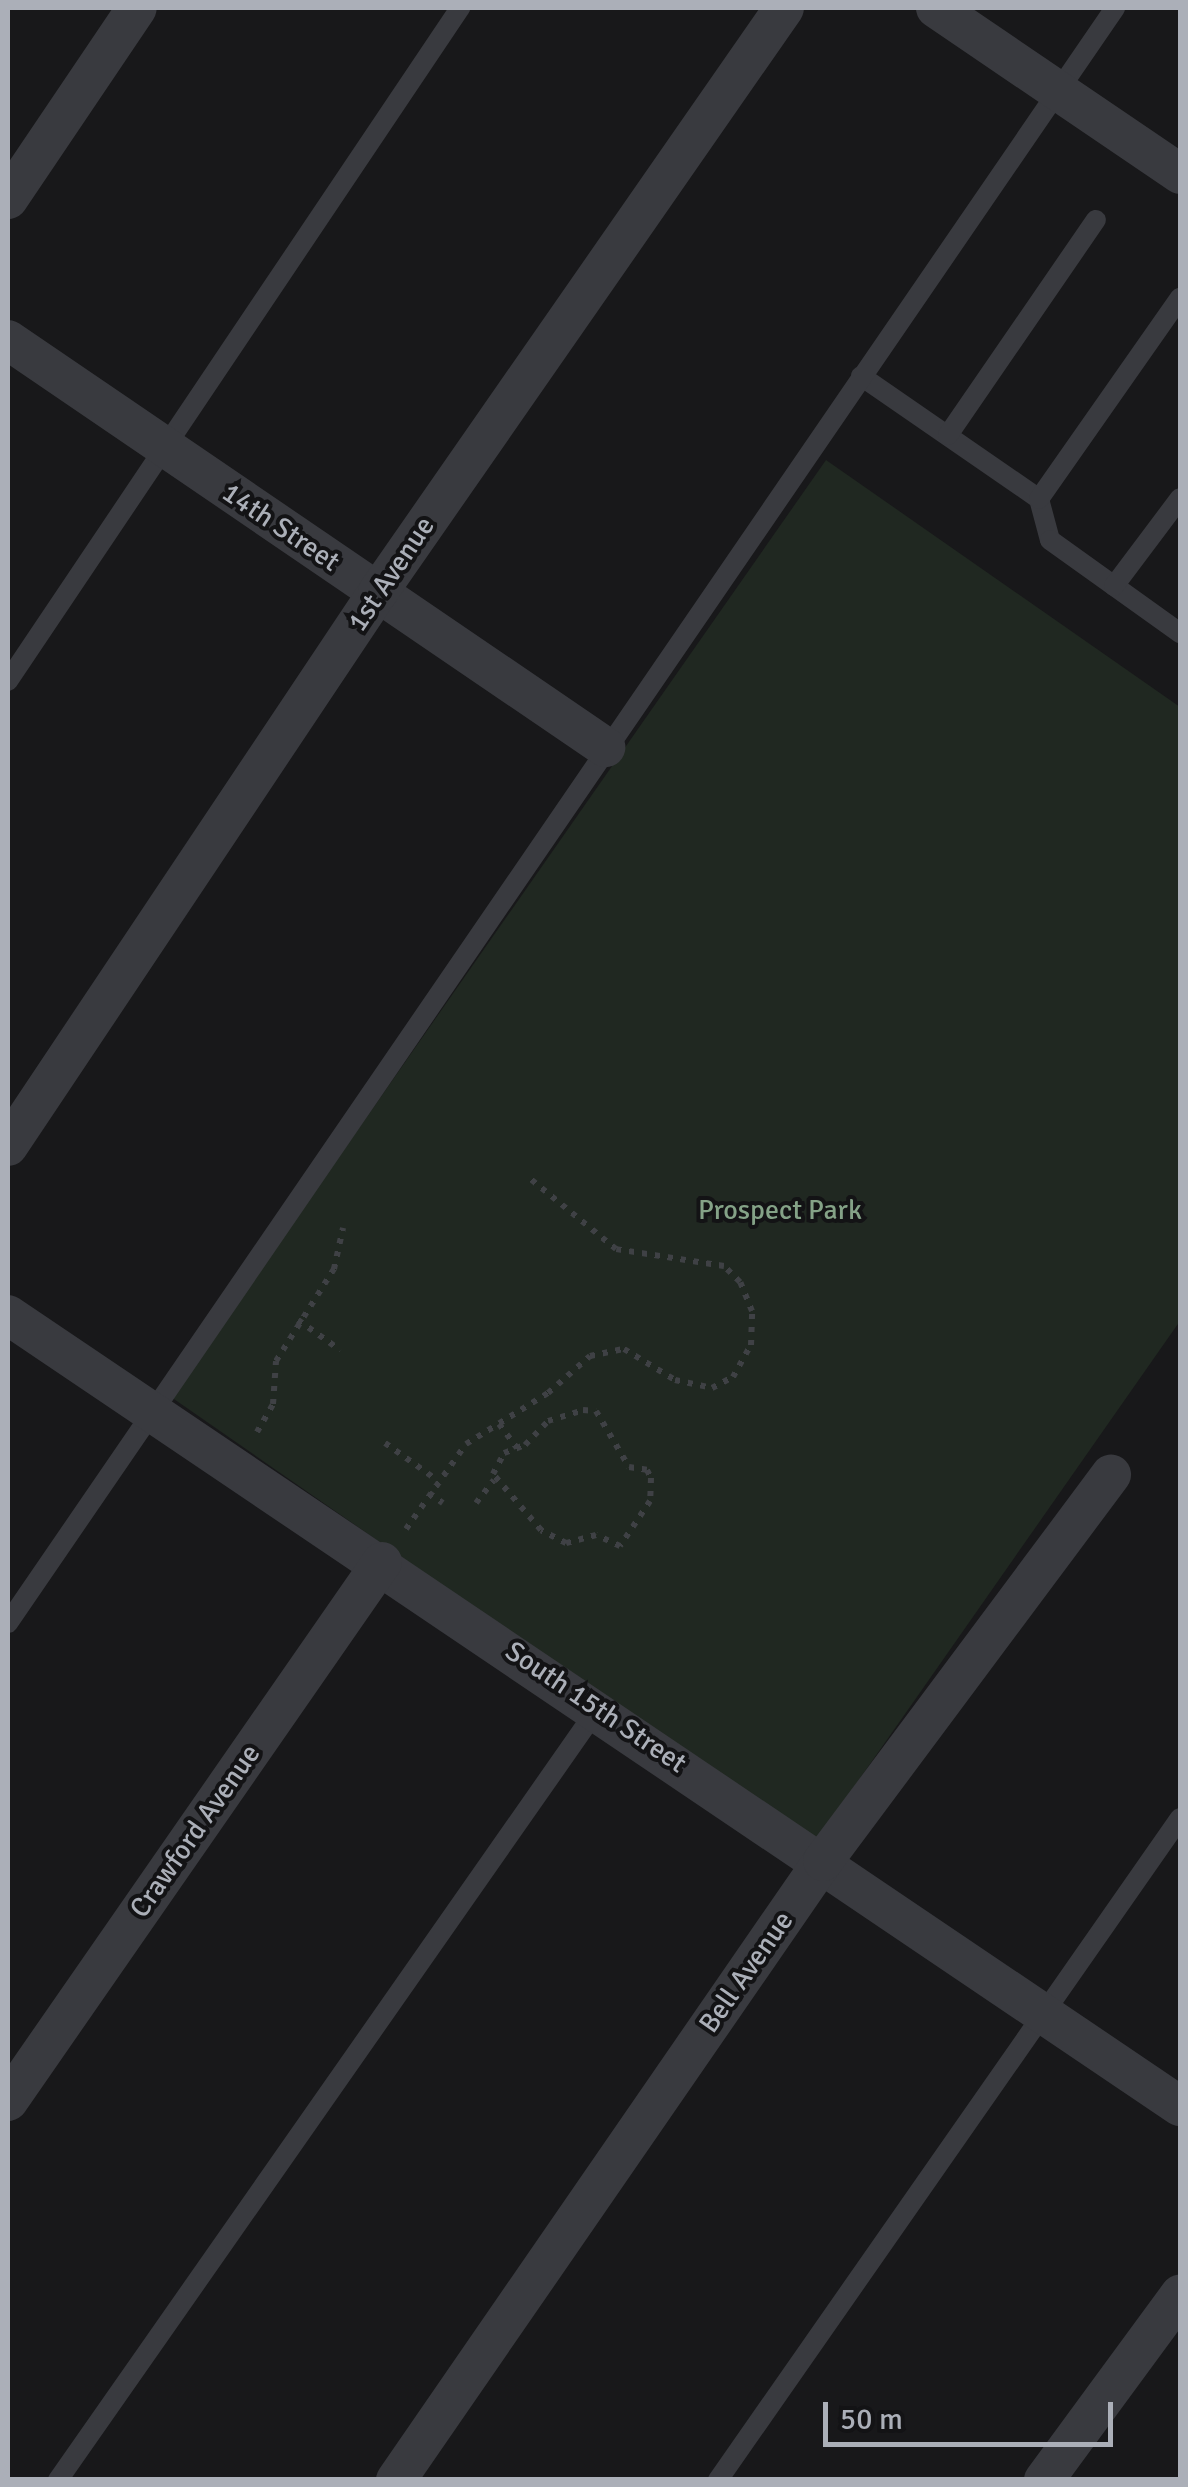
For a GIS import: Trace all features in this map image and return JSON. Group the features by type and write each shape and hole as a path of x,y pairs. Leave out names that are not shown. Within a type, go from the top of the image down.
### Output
{"street":[{"path":"8,199 137,8"},
{"name":"1st Avenue","path":"8,1146 378,592 784,8"},
{"path":"936,8 1180,174"},
{"name":"14th Street","path":"8,340 605,747"},
{"name":"South 15th Street","path":"8,1315 824,1860 1043,2017 1180,2106"},
{"name":"Bell Avenue","path":"396,2480 824,1860 1111,1474"},
{"name":"Crawford Avenue","path":"8,2101 382,1562"},
{"path":"1044,2480 1180,2295"}],"lane":[{"path":"8,681 460,8"},
{"path":"8,1623 158,1413 605,747 1114,8"},
{"path":"948,436 1096,220"},
{"path":"1039,499 1180,298"},
{"path":"861,376 1039,499 1050,540 1180,634"},
{"path":"1114,586 1180,498"},
{"path":"58,2480 598,1708"},
{"path":"718,2480 1180,1818"}],"path":[{"path":"406,1529 466,1444 590,1356 614,1347 686,1384 724,1384 754,1335 746,1294 724,1266 616,1249 528,1177"},
{"path":"258,1432 273,1404 276,1361 298,1320 334,1269 343,1228"},
{"path":"298,1320 340,1350"},
{"path":"476,1503 494,1480 495,1461 548,1421 596,1411 629,1467 651,1478 652,1496 634,1516 631,1537 620,1546 596,1535 562,1541 542,1530 494,1480"},
{"path":"499,1424 517,1448"},
{"path":"386,1443 438,1480"},
{"path":"428,1493 443,1503"}],"green space":[{"name":"Prospect Park","path":"826,460 1180,707 1180,1321 814,1844 171,1397"}]}
